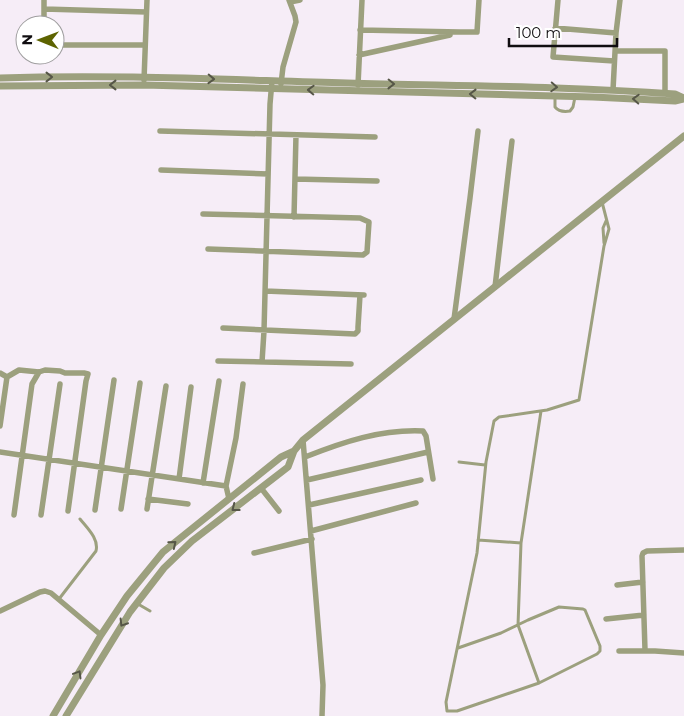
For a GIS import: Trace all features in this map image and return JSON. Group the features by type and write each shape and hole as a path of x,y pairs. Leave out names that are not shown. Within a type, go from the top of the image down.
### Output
{"street":[{"path":"44,0 44,15"},
{"path":"144,81 147,0"},
{"path":"281,85 283,67 296,22 289,1 300,0"},
{"path":"358,87 362,0"},
{"path":"360,30 477,32 479,0"},
{"path":"558,0 553,56 614,61"},
{"path":"613,90 620,0"},
{"path":"44,9 146,12"},
{"path":"555,28 616,33"},
{"path":"359,55 460,32"},
{"path":"65,45 146,45"},
{"path":"615,51 665,51 665,93"},
{"path":"0,78 10,81 144,81 358,87 555,96 575,96 613,90 675,94 684,98"},
{"path":"0,86 10,81"},
{"path":"262,362 272,85"},
{"path":"358,87 540,87 674,101 684,98"},
{"path":"160,131 375,137"},
{"path":"454,319 478,131"},
{"path":"294,217 296,135"},
{"path":"66,716 137,602 164,568 192,541 288,467 294,451 303,440 684,136"},
{"path":"495,287 512,141"},
{"path":"161,170 268,174"},
{"path":"295,179 377,181"},
{"path":"203,214 360,218 369,222 367,252 363,255 208,249"},
{"path":"223,328 355,334 358,331 362,295 265,291"},
{"path":"218,360 351,364"},
{"path":"7,377 19,370 39,372 45,370 88,374 68,511"},
{"path":"14,515 32,384 39,372"},
{"path":"0,374 7,377"},
{"path":"0,426 7,377"},
{"path":"95,510 114,380"},
{"path":"203,482 218,381"},
{"path":"121,509 140,383"},
{"path":"41,515 60,384"},
{"path":"229,500 226,486 236,438 243,384"},
{"path":"147,509 166,386"},
{"path":"179,479 191,388"},
{"path":"305,457 325,449 377,434 414,430 423,431 426,436 433,479"},
{"path":"303,440 323,685 322,716"},
{"path":"53,716 127,596 163,552 281,458 294,451"},
{"path":"0,452 226,486"},
{"path":"307,480 428,452"},
{"path":"309,505 421,480"},
{"path":"261,488 279,511"},
{"path":"148,499 188,504"},
{"path":"311,531 416,503"},
{"path":"254,553 312,539"},
{"path":"645,650 642,556 647,552 684,550"},
{"path":"617,585 643,582"},
{"path":"0,610 45,591 51,593 101,636"},
{"path":"606,619 644,615"},
{"path":"619,651 645,650 684,653"}],"lane":[{"path":"555,96 555,107 557,110 564,112 570,111 573,107 575,96"},
{"path":"458,648 502,633 559,607 585,610 600,646 600,651 539,683 457,711 447,711 446,702 477,553 485,465 494,421 499,417 542,410 579,400 604,246 609,229 602,201"},
{"path":"539,683 518,625 521,543 542,410"},
{"path":"459,462 485,465"},
{"path":"58,599 98,546 80,519"},
{"path":"478,540 521,543"},
{"path":"137,602 150,611"}]}
